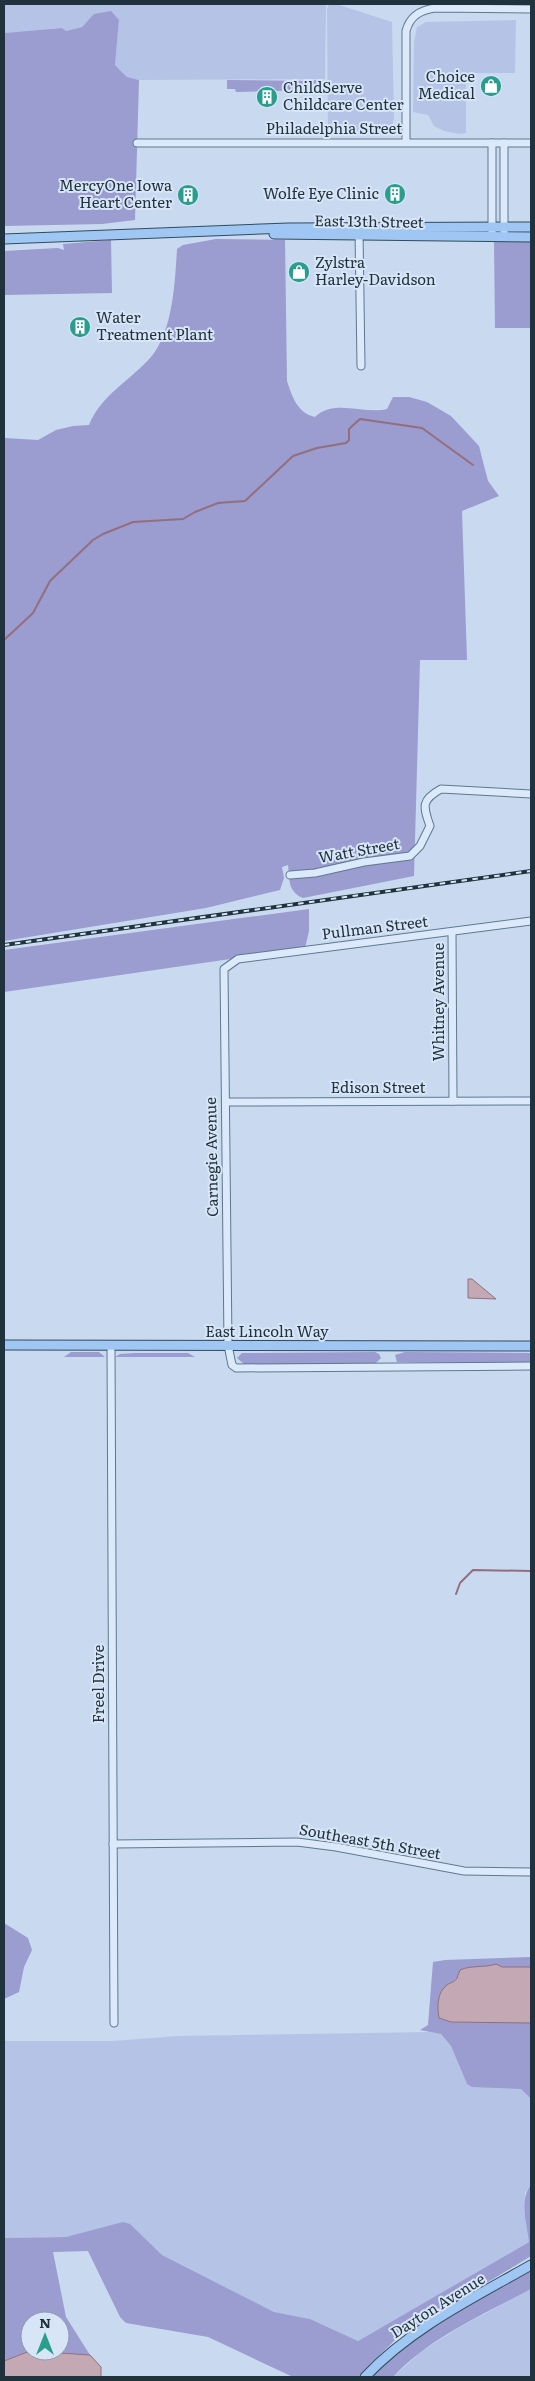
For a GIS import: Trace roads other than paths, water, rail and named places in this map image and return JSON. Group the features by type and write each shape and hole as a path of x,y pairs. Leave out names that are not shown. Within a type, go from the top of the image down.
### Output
{"main road":[{"name":"East 13th Street","path":"4,239 207,232 359,232 531,227"},
{"name":"East 13th Street","path":"359,232 531,237"},
{"name":"East Lincoln Way","path":"4,1345 531,1346"},
{"name":"Dayton Avenue","path":"365,2377 404,2342 428,2325 531,2265"}],"street":[{"path":"406,142 406,31 413,18 426,9 435,8 531,9"},
{"name":"Philadelphia Street","path":"137,143 531,143"},
{"path":"492,143 492,237"},
{"path":"504,143 504,237"},
{"path":"359,232 361,366"},
{"name":"Watt Street","path":"290,875 315,873 364,862 410,856 420,846 430,826 425,811 425,803 429,796 441,789 531,794"},
{"name":"Pullman Street","path":"224,968 238,960 531,921"},
{"name":"Whitney Avenue","path":"452,932 453,1101"},
{"name":"Carnegie Avenue","path":"224,968 228,1345 232,1365 236,1368 531,1366"},
{"name":"Edison Street","path":"226,1102 531,1101"},
{"name":"Freel Drive","path":"111,1345 114,2023"},
{"name":"Southeast 5th Street","path":"113,1844 297,1842 336,1847 464,1871 531,1872"}],"waterway":[{"path":"4,640 33,613 50,581 93,540 133,522 183,519 218,503 245,501 293,456 317,448 346,443 349,440 349,429 360,419 422,428 473,465"},
{"path":"456,1594 460,1583 473,1570 531,1571"}],"railway":[{"path":"4,945 531,871"}],"place":[{"name":"Choice Medical","path":"491,86"},
{"name":"ChildServe Childcare Center","path":"267,97"},
{"name":"Wolfe Eye Clinic","path":"395,194"},
{"name":"MercyOne Iowa Heart Center","path":"188,195"},
{"name":"Zylstra Harley-Davidson","path":"299,272"},
{"name":"Water Treatment Plant","path":"80,327"}]}
